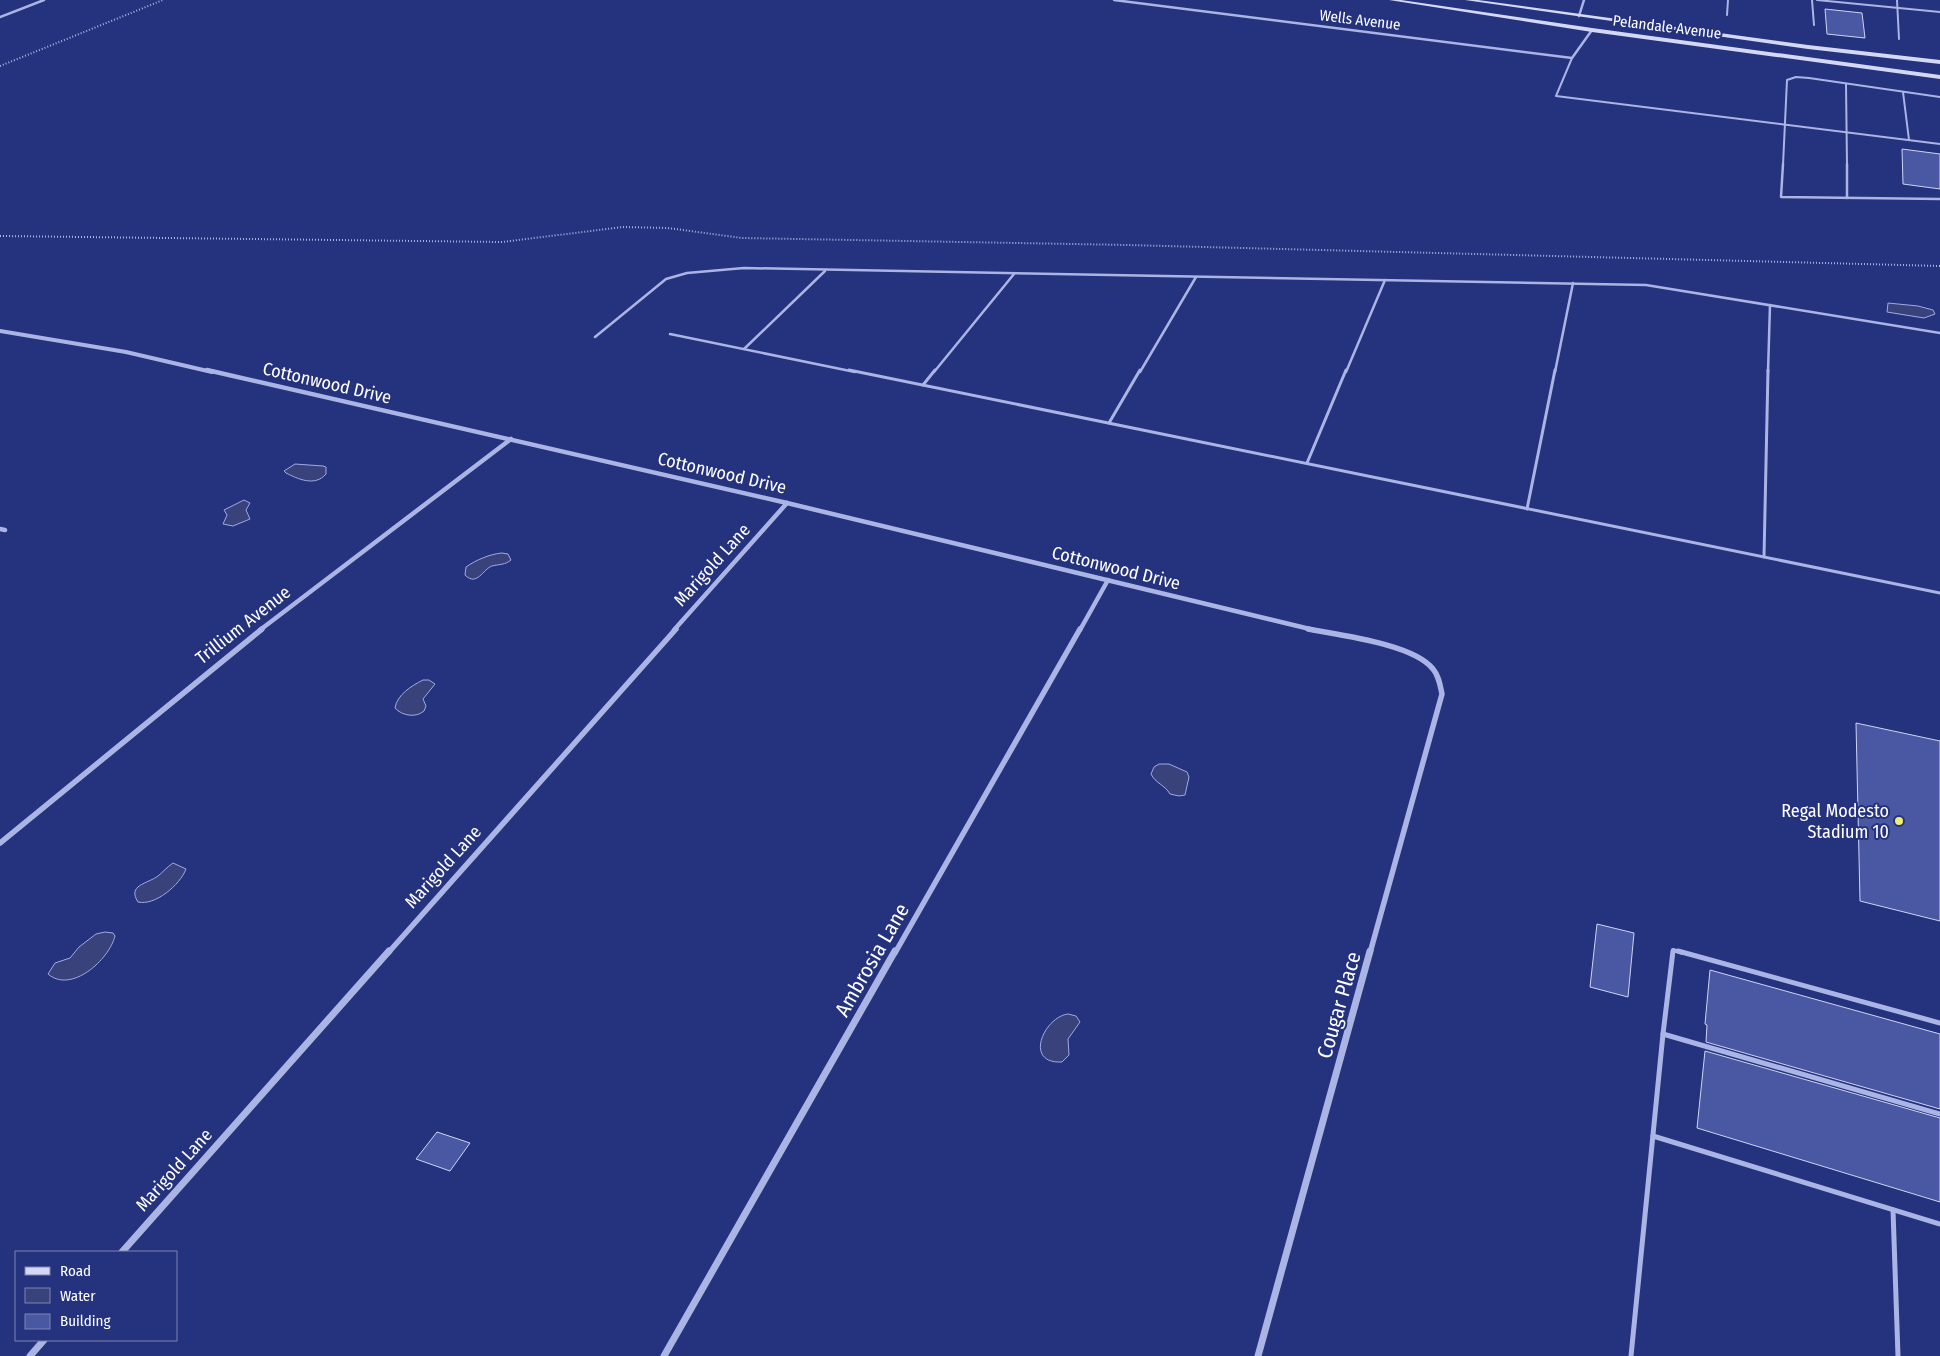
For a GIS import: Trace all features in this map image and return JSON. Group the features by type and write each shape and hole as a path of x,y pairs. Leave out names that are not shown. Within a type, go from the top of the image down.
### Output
{"main road":[{"name":"Pelandale Avenue","path":"1391,0 1592,30 1940,76"},
{"name":"Pelandale Avenue","path":"1467,0 1940,62"}],"street":[{"path":"0,17 44,0"},
{"name":"Wells Avenue","path":"1114,0 1572,58"},
{"path":"1579,16 1584,0"},
{"path":"1572,58 1592,30"},
{"name":"Cottonwood Drive","path":"0,331 126,352 787,502 1287,624 1398,648 1416,655 1431,665"},
{"name":"Trillium Avenue","path":"0,843 246,639 391,527 511,440"},
{"name":"Marigold Lane","path":"123,1251 787,502"},
{"name":"Ambrosia Lane","path":"664,1356 1108,580"},
{"name":"Cougar Place","path":"1258,1356 1442,694 1440,678 1431,665"},
{"path":"30,1356 43,1341"}],"lane":[{"path":"1727,15 1728,0"},
{"path":"1812,0 1814,25"},
{"path":"1817,0 1940,12"},
{"path":"1897,0 1899,39"},
{"path":"1572,58 1556,96 1940,144"},
{"path":"1940,97 1796,77 1787,80 1781,197 1940,199"},
{"path":"1846,84 1847,198"},
{"path":"1903,92 1909,140"},
{"path":"595,337 666,279 687,273 744,268 1646,285 1940,333"},
{"path":"744,349 825,271"},
{"path":"923,385 1014,274"},
{"path":"1109,423 1196,277"},
{"path":"1306,463 1385,280"},
{"path":"1527,509 1573,283"},
{"path":"1764,557 1770,305"},
{"path":"670,334 1940,593"},
{"path":"1631,1356 1673,950 1940,1023"},
{"path":"1663,1034 1940,1114"},
{"path":"1653,1136 1940,1224"},
{"path":"1893,1210 1898,1356"}],"path":[{"path":"0,66 163,0"},
{"path":"0,236 502,242 623,228 668,228 742,238 1117,245 1940,266"}],"water":[{"path":"1888,303 1918,306 1933,310 1935,314 1924,318 1887,312"},
{"path":"295,464 323,466 326,467 326,474 317,480 306,481 284,471"},
{"path":"244,500 250,503 246,510 250,519 233,526 223,524 227,515 224,510"},
{"path":"502,553 508,554 511,560 504,564 492,566 473,579 465,575 466,567 470,564 488,556"},
{"path":"423,680 429,680 435,684 423,699 426,706 424,711 413,715 398,711 395,708 396,703 402,695 409,688"},
{"path":"1159,764 1169,764 1187,772 1189,777 1185,795 1170,794 1157,782 1151,774 1154,767"},
{"path":"173,863 186,869 173,888 152,901 138,902 135,896 137,888 158,876"},
{"path":"113,933 115,936 105,955 88,972 67,980 57,979 48,974 55,963 70,958 79,947 96,934"},
{"path":"1068,1014 1076,1016 1080,1022 1068,1039 1069,1055 1062,1062 1050,1061 1043,1056 1040,1048 1041,1040 1051,1023 1059,1017"}],"building":[{"path":"1825,9 1862,13 1865,38 1827,34"},
{"path":"1902,149 1940,154 1940,189 1903,184"},
{"name":"Regal Modesto Stadium 10","path":"1856,723 1940,741 1940,921 1860,901"},
{"path":"1597,924 1634,933 1628,997 1590,987"},
{"path":"1710,970 1940,1034 1940,1109 1706,1042 1707,1025 1705,1024"},
{"path":"1705,1051 1940,1118 1940,1202 1697,1128"},
{"path":"437,1132 470,1143 450,1171 416,1159"}],"place":[{"name":"Regal Modesto Stadium 10","path":"1899,821"}]}
